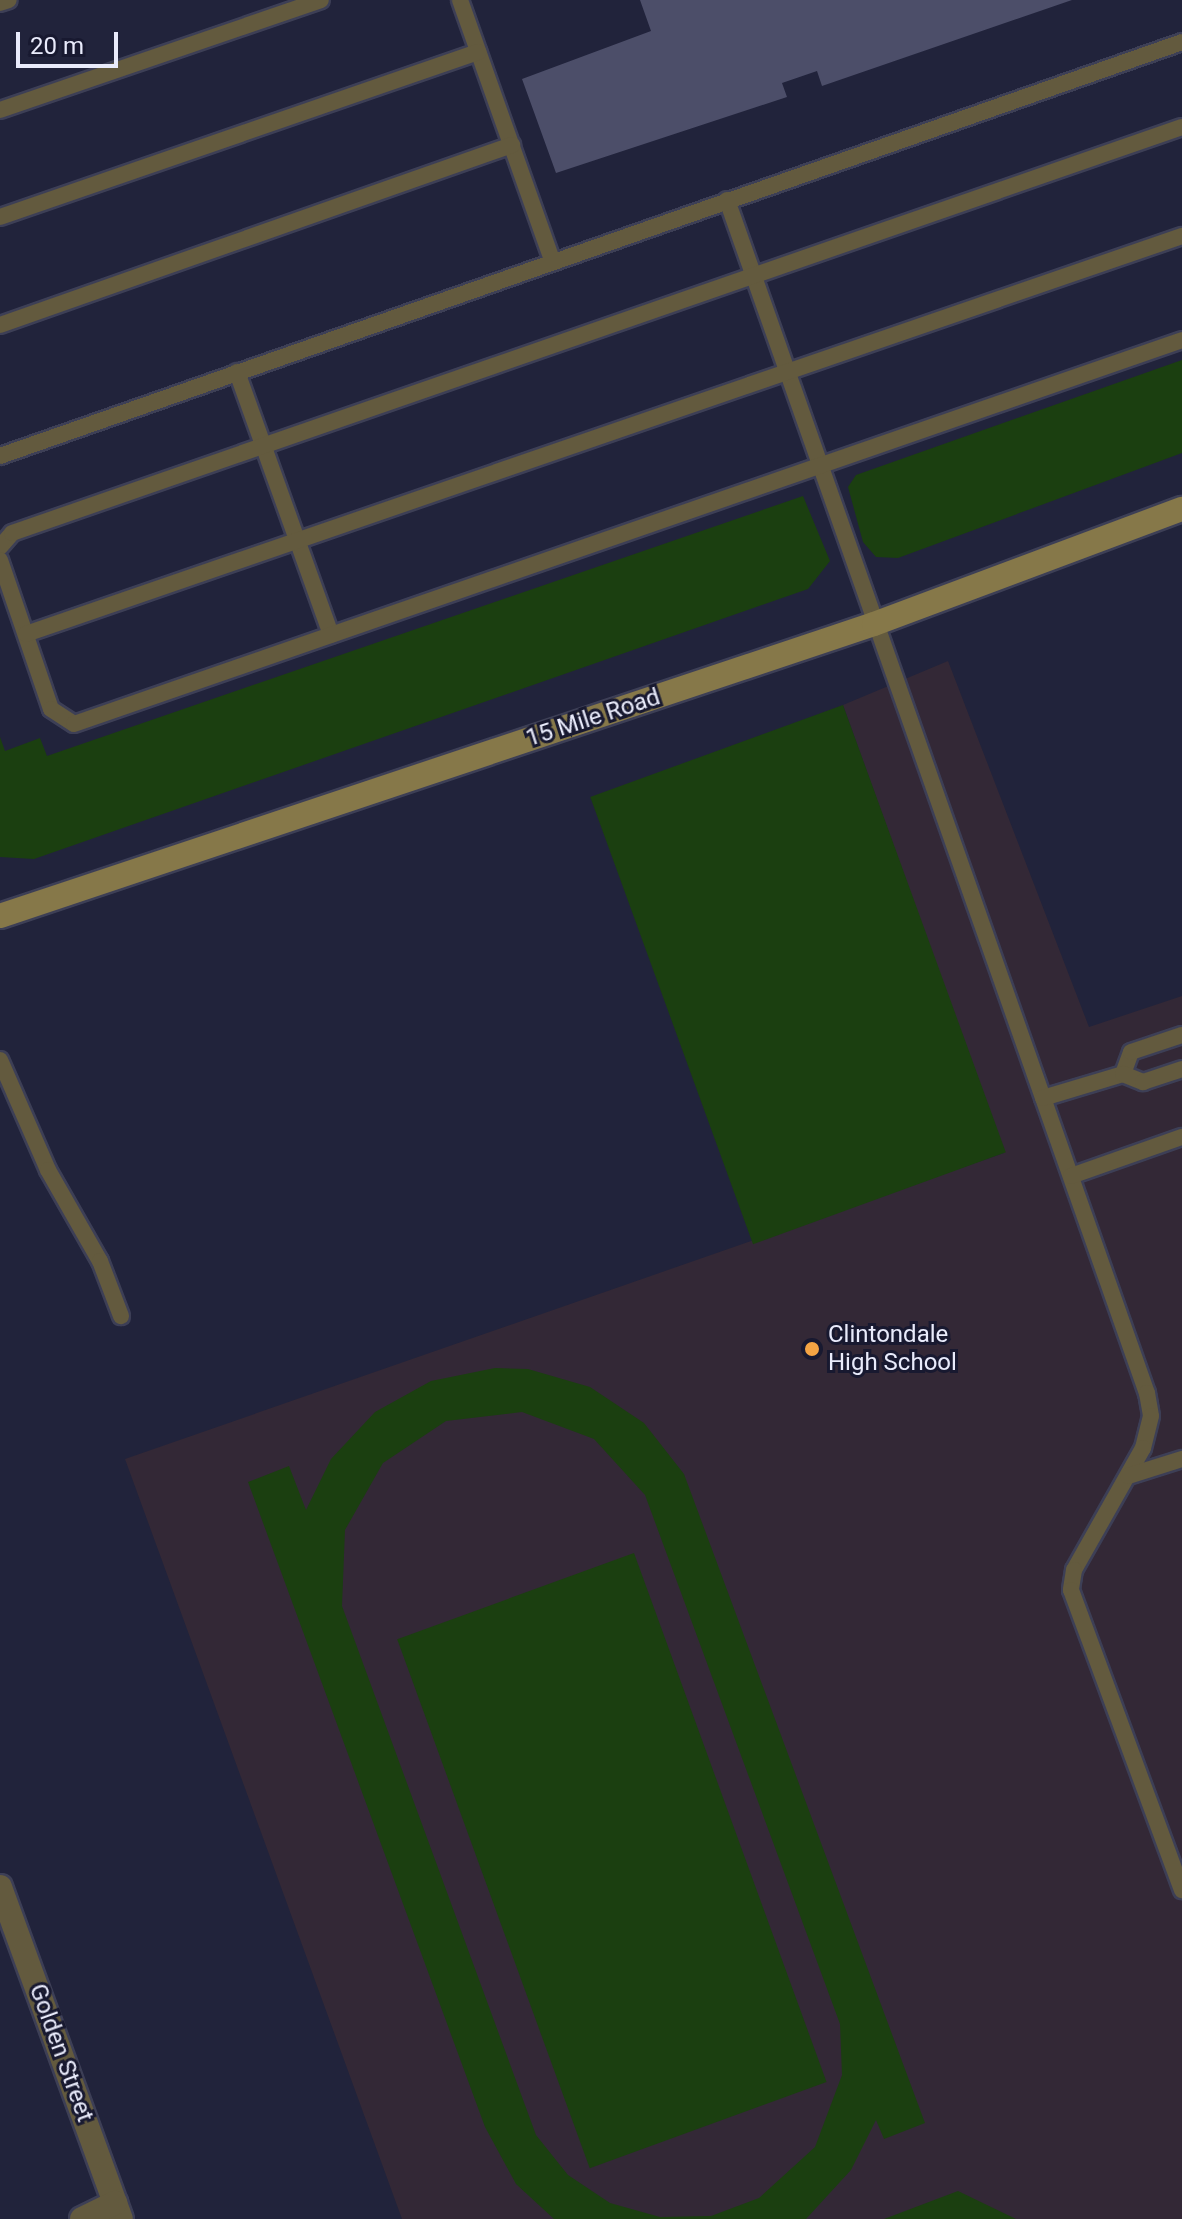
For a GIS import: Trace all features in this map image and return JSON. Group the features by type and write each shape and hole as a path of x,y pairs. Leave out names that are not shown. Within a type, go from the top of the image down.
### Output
{"main road":[{"name":"15 Mile Road","path":"0,916 874,624 1182,509"}],"street":[{"name":"Golden Street","path":"0,1887 118,2211"},
{"path":"82,2219 118,2211"}],"lane":[{"path":"0,3 9,0"},
{"path":"0,110 321,0"},
{"path":"460,0 552,260"},
{"path":"0,456 552,260 1182,42"},
{"path":"0,217 478,52"},
{"path":"0,547 12,533 1182,127"},
{"path":"0,325 512,145"},
{"path":"727,200 1147,1393 1151,1416 1128,1476 1074,1570 1071,1590 1182,1890"},
{"path":"26,634 1182,236"},
{"path":"0,560 51,709 74,724 1182,340"},
{"path":"237,372 331,635"},
{"path":"1123,1074 1131,1052 1182,1035"},
{"path":"0,1060 48,1170 100,1261 121,1316"},
{"path":"1043,1098 1123,1074 1143,1082 1182,1069"},
{"path":"1071,1176 1182,1137"},
{"path":"1128,1476 1182,1459"}],"shaded area":[{"name":"Clintondale High School","path":"948,661 1089,1027 1182,996 1182,2219 402,2219 125,1459 1004,1153 843,705"}],"green space":[{"path":"1182,360 1182,453 898,558 876,557 863,542 848,487 856,475"},
{"path":"803,496 830,561 808,589 34,859 0,857 0,737 5,751 40,738 47,756"},
{"path":"843,705 1006,1152 753,1244 590,797"},
{"path":"495,1368 528,1369 590,1387 644,1423 684,1474 925,2123 884,2139 876,2120 851,2170 806,2219 554,2219 516,2184 485,2127 248,1482 289,1466 306,1510 331,1459 375,1412 431,1381","holes":["522,1412 594,1439 645,1495 840,2024 842,2075 815,2147 759,2198 711,2216 660,2217 610,2203 568,2175 536,2135 342,1606 345,1530 383,1463 446,1421"]},
{"path":"634,1553 827,2082 590,2168 397,1639"},
{"path":"958,2191 1016,2219 884,2219"}],"building":[{"path":"640,0 1072,0 822,86 817,71 782,83 787,97 556,173 522,79 651,31"}],"place":[{"name":"Clintondale High School","path":"812,1349"}]}
